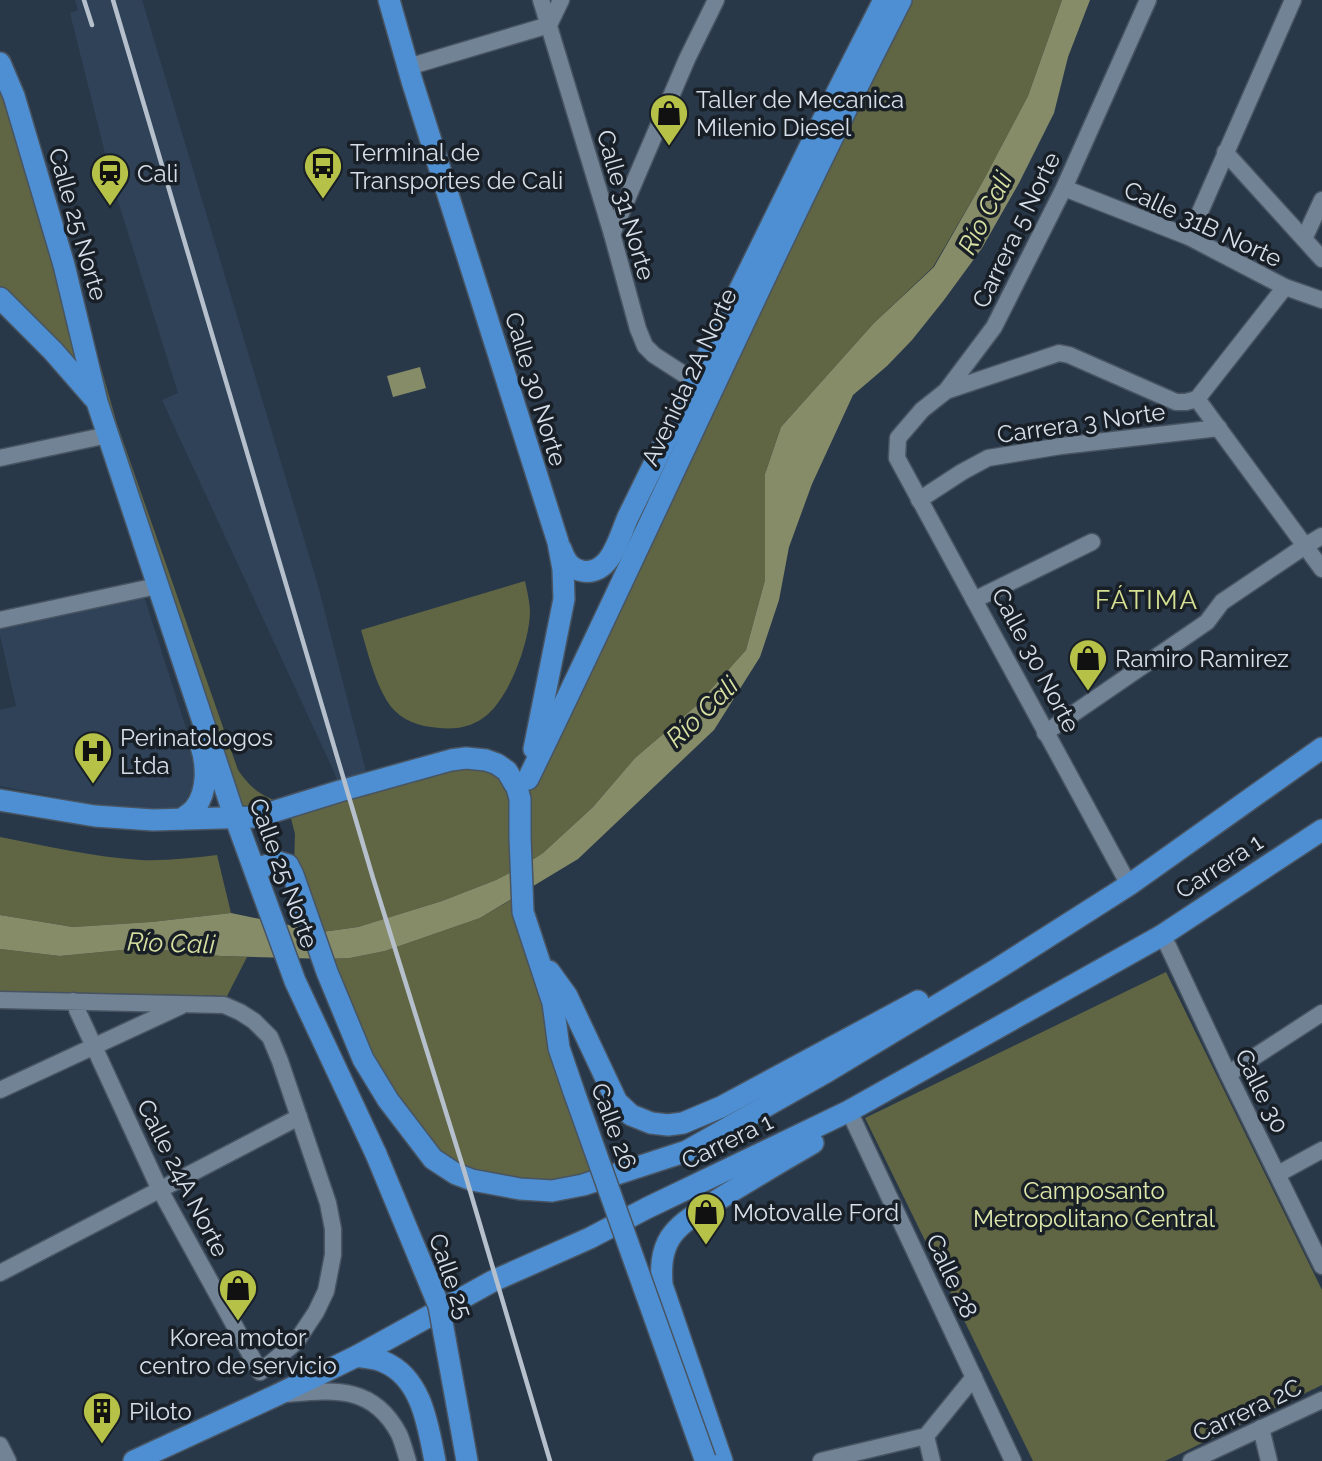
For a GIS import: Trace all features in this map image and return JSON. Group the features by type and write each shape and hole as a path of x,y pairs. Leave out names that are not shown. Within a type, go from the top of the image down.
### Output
{"main road":[{"name":"Calle 30 Norte","path":"390,0 408,67 558,542 563,569 564,599 528,779 520,799"},
{"name":"Avenida 2A Norte","path":"528,779 598,633 703,387 820,126 884,0"},
{"name":"Avenida 2A Norte","path":"558,542 568,564 574,569 592,571 608,561 703,387 901,0"},
{"name":"Calle 25 Norte","path":"0,63 15,96 64,265 97,401 198,710 295,981 376,1154"},
{"name":"Calle 25 Norte","path":"3,304 61,359 97,401"},
{"path":"182,819 194,810 204,785 205,769 198,738 198,710"},
{"name":"Carrera 1","path":"257,873 278,862 288,865 327,972 363,1059 388,1100 433,1159 456,1174 472,1180 520,1189 552,1191 583,1185 687,1151 828,1071 1129,885 1322,748"},
{"path":"0,800 95,816 153,820 256,817 380,779 466,758 486,760 507,771 514,781 520,799"},
{"name":"Calle 26","path":"520,799 523,912 553,1003 559,1048 711,1460"},
{"name":"Carrera 1","path":"134,1461 357,1356 493,1282 590,1238 849,1111 1161,936 1322,830"},
{"path":"534,949 567,996 617,1102 631,1115 651,1123 668,1125 683,1123 721,1107 987,961 1051,935"},
{"path":"711,1460 662,1285 661,1261 665,1246 687,1220 815,1142 849,1111"},
{"name":"Calle 25","path":"376,1154 439,1306 467,1461"},
{"path":"357,1356 383,1361 401,1373 414,1390 426,1415 435,1461"}],"street":[{"name":"Calle 31 Norte","path":"541,0 645,346 654,355 703,387"},
{"path":"408,67 549,25 561,0"},
{"path":"612,234 687,59 716,0"},
{"name":"Carrera 5 Norte","path":"897,458 898,438 922,410 946,391 994,327 1065,188 1148,0"},
{"path":"1189,237 1293,0"},
{"path":"1225,152 1322,259"},
{"name":"Calle 31B Norte","path":"1065,188 1189,237 1285,287 1322,300"},
{"path":"1304,239 1322,200"},
{"path":"946,391 1059,353 1176,402 1197,399 1285,287"},
{"path":"1197,399 1322,569"},
{"name":"Carrera 3 Norte","path":"919,500 988,458 1061,446 1219,428"},
{"path":"0,458 108,435"},
{"name":"Calle 30 Norte","path":"897,458 1129,885"},
{"path":"1045,733 1207,622 1222,603 1322,536"},
{"path":"974,600 1092,542"},
{"path":"0,620 158,586"},
{"name":"Calle 30","path":"1161,936 1322,1266"},
{"path":"0,1000 224,1005 254,1021 270,1037 299,1117 0,1273"},
{"name":"Calle 24A Norte","path":"73,1001 160,1190 260,1371 296,1342 311,1321 326,1291 333,1255 333,1229 328,1203 299,1117"},
{"path":"0,1090 186,1003"},
{"path":"1228,1074 1322,1013"},
{"name":"Calle 28","path":"849,1111 1013,1461"},
{"path":"1278,1174 1322,1150"},
{"path":"821,1461 926,1436 974,1377"},
{"path":"277,1395 324,1391 349,1393 370,1401 387,1417 399,1436 408,1461"},
{"name":"Carrera 2C","path":"1191,1461 1322,1400"},
{"path":"1261,1428 1269,1461"},
{"path":"926,1436 932,1461"},
{"path":"0,1445 9,1461"}],"shaded area":[{"path":"75,0 142,0 317,582 369,783 340,791 335,774 162,400 178,393 113,185 70,13 78,10"},
{"path":"142,590 194,753 196,779 184,802 173,810 153,810 97,805 0,786 0,710 16,706 0,635 0,620"}],"green space":[{"path":"901,0 1062,0 1028,96 933,267 874,323 781,427 765,474 765,580 746,650 696,706 635,758 593,807 543,853 496,880 442,901 358,927 322,932 294,866 295,834 288,807 236,818 97,402 0,298 0,63 50,188 117,424 238,770 260,793 288,806 486,760 517,788"},
{"path":"525,581 530,613 526,640 509,685 492,710 477,722 451,728 418,724 396,712 378,684 361,630"},
{"path":"0,837 123,859 160,860 217,855 231,913 73,927 0,915"},
{"path":"521,894 602,1177 583,1185 456,1174 388,1100 328,959 385,951 480,918"},
{"path":"143,948 247,957 227,996 0,991 0,949 60,956"},
{"name":"Camposanto Metropolitano Central","path":"1166,972 1322,1290 1322,1385 1165,1461 1033,1461 865,1118"}],"water":[{"name":"Río Cali","path":"1062,0 1090,0 1068,57 1054,113 982,248 912,340 853,395 812,484 789,547 779,600 760,657 714,730 578,859 480,918 385,951 350,958 221,956 143,948 60,956 0,949 0,915 73,927 231,913 322,932 358,927 442,901 496,880 543,853 593,807 635,758 696,706 746,650 765,580 765,474 781,427 874,323 934,267 1028,96"},
{"path":"420,367 426,388 393,397 387,376"}],"railway":[{"path":"84,0 92,25"},
{"path":"113,0 373,878 463,1167 550,1461"}],"place":[{"name":"Taller de Mecanica Milenio Diesel","path":"669,147"},
{"name":"Terminal de Transportes de Cali","path":"323,200"},
{"name":"Cali","path":"110,207"},
{"name":"Ramiro Ramirez","path":"1088,692"},
{"name":"Perinatologos Ltda","path":"93,785"},
{"name":"Motovalle Ford","path":"706,1246"},
{"name":"Korea motor centro de servicio","path":"238,1322"},
{"name":"Piloto","path":"102,1445"}],"district":[{"name":"FÁTIMA","path":"1147,600"}]}
